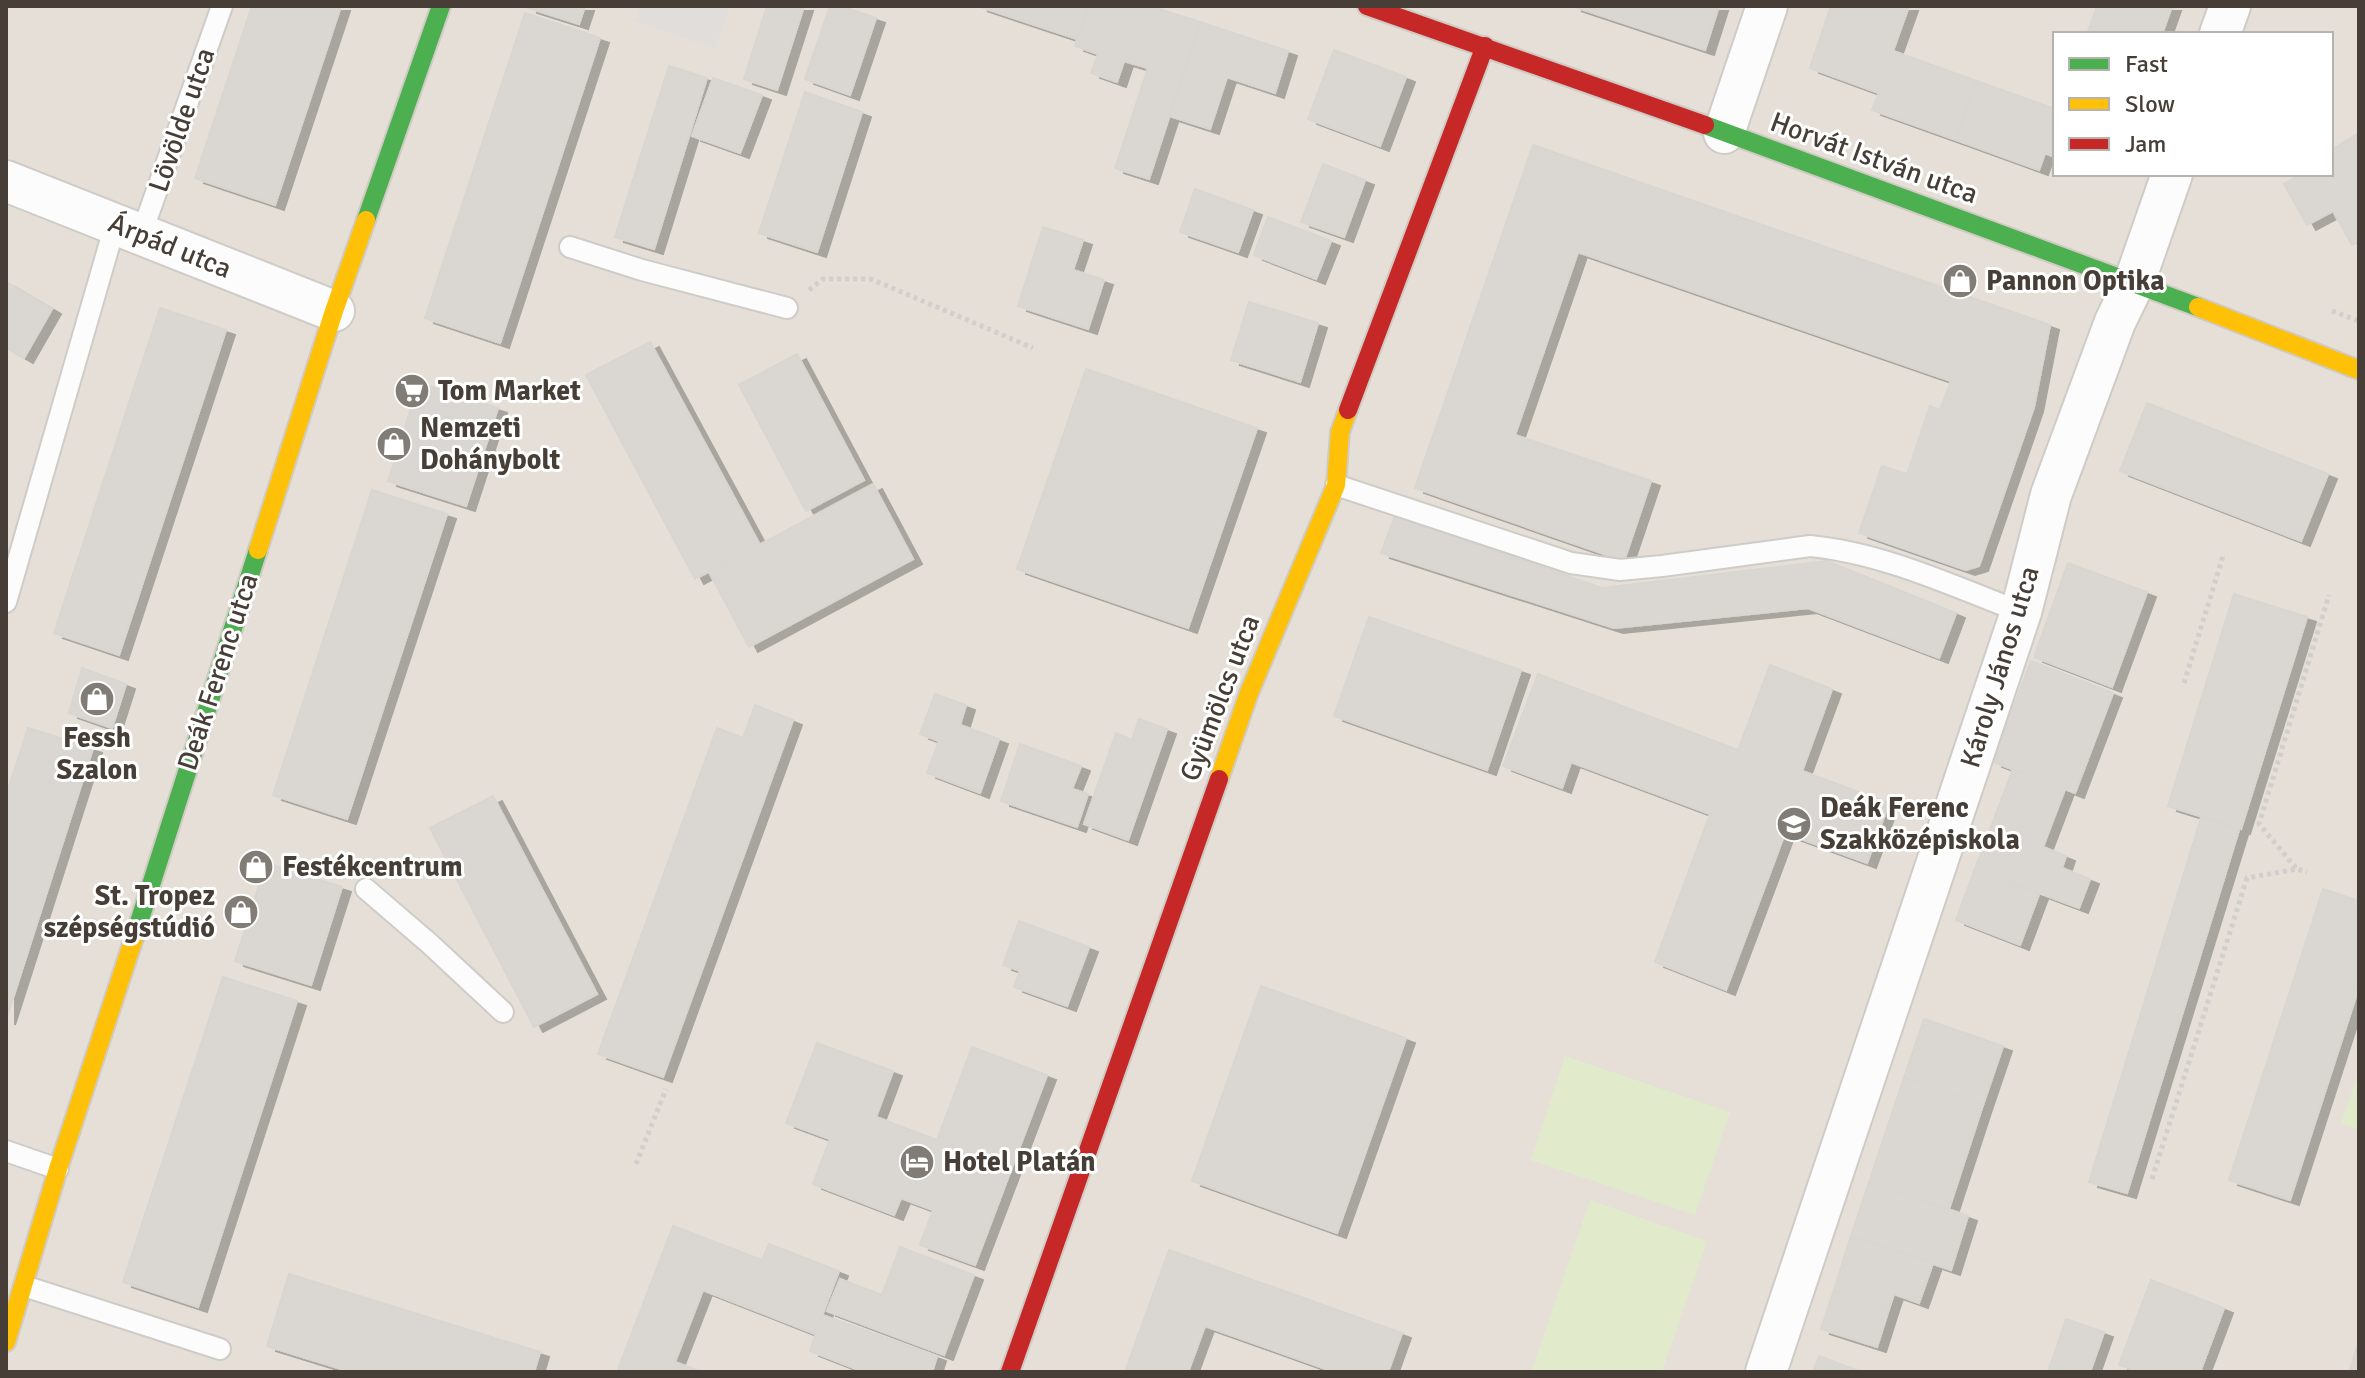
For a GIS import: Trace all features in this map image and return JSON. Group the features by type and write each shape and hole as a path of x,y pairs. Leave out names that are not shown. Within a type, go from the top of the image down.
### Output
{"street":[{"name":"Deák Ferenc utca","path":"6,1342 58,1169 334,311 441,6"},
{"name":"Horvát István utca","path":"1367,6 1485,46 2134,283 2359,370"},
{"path":"1724,133 1767,6"},
{"path":"2221,32 2230,6"},
{"name":"Gyümölcs utca","path":"1010,1372 1249,693 1336,485 1340,432 1485,46"},
{"name":"Károly János utca","path":"1766,1372 2021,612 2051,495 2115,322 2134,283 2171,176"},
{"name":"Árpád utca","path":"6,181 334,311"}],"lane":[{"name":"Lövölde utca","path":"128,230 222,6"},
{"path":"6,602 128,230"},
{"path":"570,247 642,270 787,308"},
{"path":"1336,485 1571,563 1620,570 1810,546 1834,548 1866,556 2021,612"},
{"path":"366,889 503,1012"},
{"path":"6,1151 58,1169"},
{"path":"24,1286 220,1349"}],"path":[{"path":"787,308 823,279 871,279 1033,348"},
{"path":"2184,683 2223,556"},
{"path":"2297,869 2259,824 2329,595"},
{"path":"2152,1179 2247,878 2297,869 2307,872"},
{"path":"636,1164 666,1089"}],"shaded area":[{"path":"6,6 2359,6 2359,1372 6,1372"},
{"path":"639,6 730,6 715,49 634,21"}],"green space":[{"path":"1565,1056 1730,1112 1695,1215 1531,1160"},
{"path":"2359,1071 2359,1129 2341,1124"},
{"path":"1590,1200 1707,1241 1662,1372 1531,1372"}],"building":[{"path":"252,6 341,6 275,205 195,178"},
{"path":"529,6 585,6 579,24"},
{"path":"767,6 804,6 777,90 744,79"},
{"path":"830,6 840,6 876,18 850,95 805,79"},
{"path":"978,6 1088,6 1077,39"},
{"path":"1088,6 1150,6 1200,22 1149,179 1115,168 1148,68 1124,61 1117,82 1091,73 1098,54 1075,46"},
{"path":"1572,6 1719,6 1705,50"},
{"path":"1831,6 1909,6 1893,51 1977,81 1956,140 1872,110 1879,93 1810,68"},
{"path":"2097,6 2172,6 2163,32 2088,32"},
{"path":"525,13 600,38 500,343 425,318"},
{"path":"1200,22 1288,51 1275,93 1227,77 1210,129 1170,116"},
{"path":"1334,50 1406,77 1380,146 1308,119"},
{"path":"669,66 707,78 654,249 615,237"},
{"path":"713,78 762,95 740,153 692,136"},
{"path":"1977,81 2053,108 2053,156 2045,153 2039,170 1956,140"},
{"path":"805,92 862,112 817,252 759,233"},
{"path":"2359,133 2359,241 2352,245 2333,211 2307,225 2284,184 2298,176 2333,176 2333,149"},
{"path":"1533,145 2050,325 2034,407 1979,566 1966,570 1859,533 1882,466 1907,474 1930,406 1940,410 1951,381 1578,252 1515,435 1651,481 1624,561 1415,488"},
{"path":"1323,164 1365,180 1344,237 1301,222"},
{"path":"1195,189 1253,210 1238,252 1180,232"},
{"path":"1268,217 1331,241 1316,279 1254,255"},
{"path":"1043,227 1083,240 1073,270 1104,280 1088,329 1018,306"},
{"path":"6,282 52,309 24,358 6,348"},
{"path":"1249,302 1318,323 1300,382 1231,360"},
{"path":"160,308 226,330 119,655 54,633"},
{"path":"650,342 760,545 695,579 586,375"},
{"path":"797,354 864,480 806,511 739,385"},
{"path":"1086,369 1257,428 1188,628 1017,569"},
{"path":"419,383 498,408 466,506 388,481"},
{"path":"2147,403 2328,474 2301,541 2120,471"},
{"path":"873,484 913,559 749,647 709,572"},
{"path":"372,490 447,514 347,819 273,795"},
{"path":"1395,516 1602,588 1827,561 1956,613 1939,658 1808,608 1614,628 1381,553"},
{"path":"2068,563 2147,592 2112,687 2034,657"},
{"path":"2234,594 2307,617 2241,829 2168,806"},
{"path":"1369,617 1521,670 1487,770 1334,716"},
{"path":"2031,661 2113,693 2075,793 1993,762"},
{"name":"Deák Ferenc Szakközépiskola","path":"1770,665 1832,689 1802,771 1889,803 1867,863 1785,833 1726,990 1655,962 1710,814 1571,762 1562,788 1503,766 1538,674 1738,750"},
{"path":"82,668 126,684 112,728 69,713"},
{"path":"935,694 966,705 960,725 999,739 980,793 927,773 939,741 920,734"},
{"path":"755,705 793,720 663,1077 598,1054 717,728 743,738"},
{"path":"1139,719 1167,729 1128,840 1084,824 1116,733 1132,740"},
{"path":"28,728 93,748 6,1020 6,796"},
{"path":"1020,744 1081,766 1072,789 1088,794 1077,827 1001,801"},
{"path":"2013,769 2065,789 2043,847 2066,856 2062,868 2090,879 2079,908 1975,869"},
{"path":"493,796 597,994 534,1027 430,828"},
{"path":"2201,818 2239,830 2127,1193 2089,1182"},
{"path":"266,863 342,887 311,985 235,961"},
{"path":"1975,869 2039,894 2020,945 1956,920"},
{"path":"2323,889 2359,901 2359,987 2290,1200 2229,1180"},
{"path":"1019,921 1089,947 1067,1006 1014,987 1020,971 1003,965"},
{"path":"223,977 297,1001 198,1307 123,1282"},
{"path":"1261,986 1406,1038 1337,1233 1192,1181"},
{"path":"1924,1019 2003,1046 1983,1105 1904,1078"},
{"name":"Hotel Platán","path":"817,1043 893,1071 876,1117 937,1140 972,1047 1047,1075 975,1265 920,1245 933,1210 901,1198 894,1215 813,1184 830,1139 786,1123"},
{"path":"1904,1078 1983,1105 1949,1209 1869,1182"},
{"path":"1869,1182 1968,1216 1951,1270 1851,1236"},
{"path":"673,1226 762,1260 769,1244 839,1271 815,1334 703,1290 675,1362 701,1372 617,1372"},
{"path":"1851,1236 1933,1263 1919,1303 1894,1294 1889,1309 1834,1290"},
{"path":"900,1247 974,1275 944,1355 827,1311 840,1279 882,1295"},
{"path":"1169,1250 1402,1333 1388,1372 1325,1372 1326,1369 1205,1326 1188,1372 1125,1372"},
{"path":"289,1274 540,1352 534,1372 351,1372 267,1346"},
{"path":"2151,1280 2224,1308 2200,1372 2139,1372 2119,1365"},
{"path":"1834,1290 1889,1309 1877,1347 1821,1329"},
{"path":"822,1315 937,1356 932,1372 864,1372 810,1351"},
{"path":"2066,1319 2104,1332 2090,1372 2049,1369"},
{"path":"2359,1341 2359,1372 2349,1372"},
{"path":"1819,1356 1861,1372 1813,1372"}],"traffic: fast":[{"path":"366,220 441,6"},
{"path":"1705,125 2198,307"},
{"path":"134,938 258,550"}],"traffic: slow":[{"path":"258,550 366,220"},
{"path":"2198,307 2359,370"},
{"path":"1219,779 1249,693 1336,485 1340,432 1348,410"},
{"path":"6,1342 58,1169 134,938"}],"traffic: jam":[{"path":"1367,6 1705,125"},
{"path":"1348,410 1485,46"},
{"path":"1010,1372 1219,779"}],"place":[{"name":"Pannon Optika","path":"1960,281"},
{"name":"Tom Market","path":"412,391"},
{"name":"Nemzeti Dohánybolt","path":"394,444"},
{"name":"Fessh Szalon","path":"97,699"},
{"name":"Deák Ferenc Szakközépiskola","path":"1794,824"},
{"name":"Festékcentrum","path":"256,867"},
{"name":"St. Tropez szépségstúdió","path":"241,912"},
{"name":"Hotel Platán","path":"917,1162"}]}
